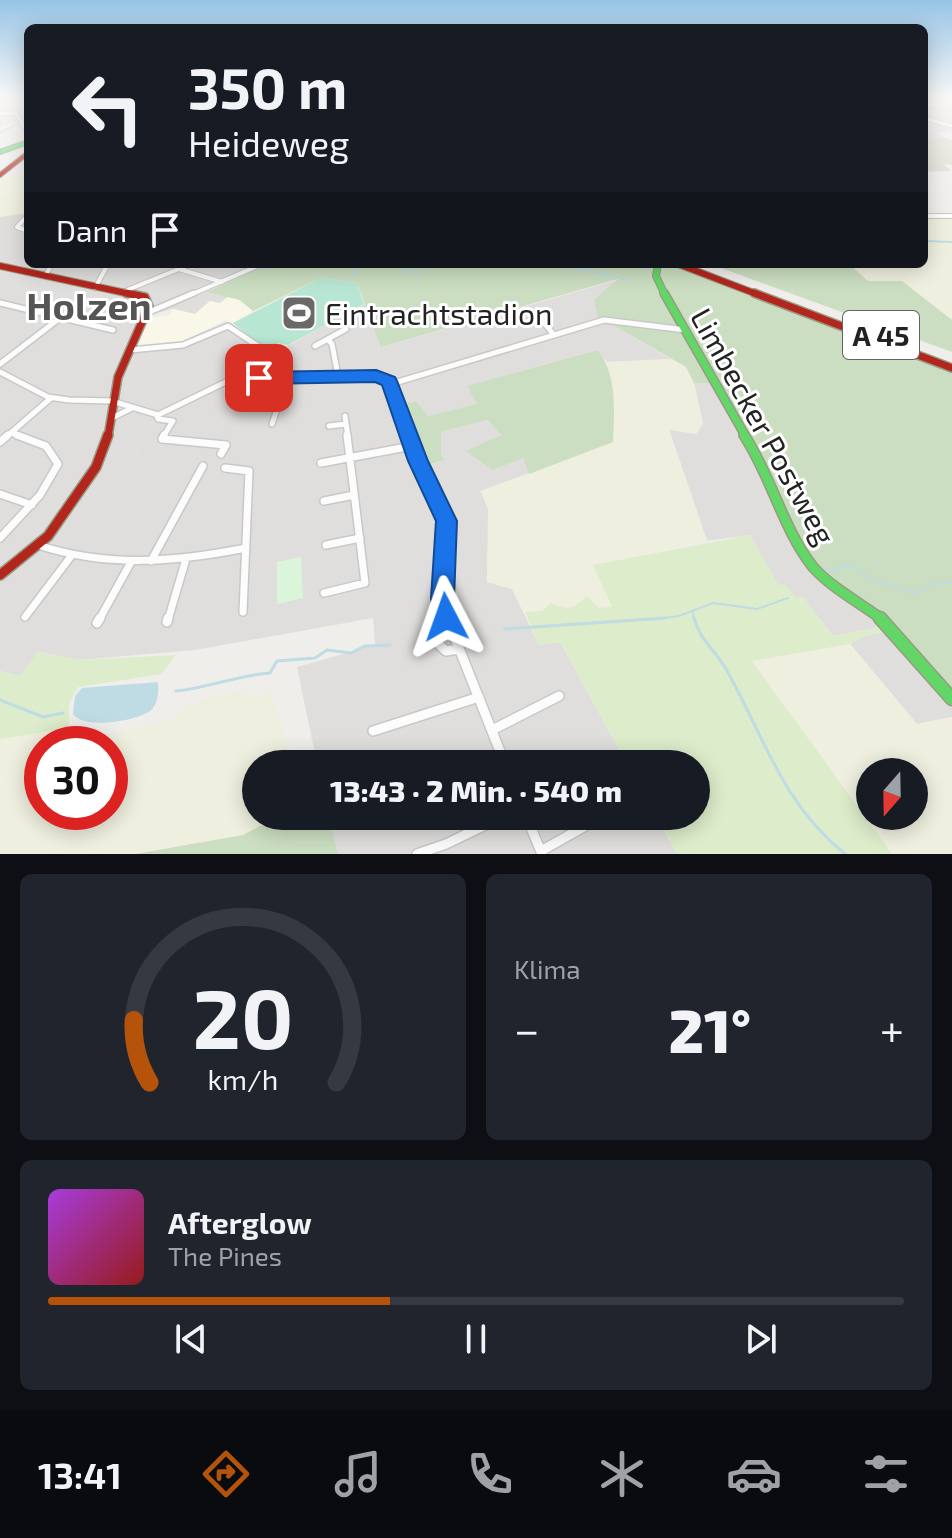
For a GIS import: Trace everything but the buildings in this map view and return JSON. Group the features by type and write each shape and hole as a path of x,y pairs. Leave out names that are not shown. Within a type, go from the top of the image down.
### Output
{"main road":[{"path":"0,151 24,139"},
{"path":"0,175 24,158"},
{"path":"0,266 95,288 125,291 145,297 149,306 119,373 107,443 96,467 59,522 38,545 0,575"},
{"name":"Limbecker Postweg","path":"658,268 658,281 726,406 761,461 791,528 814,568 884,621 952,699"},
{"name":"A 45","path":"689,268 952,361"},
{"name":"A 45","path":"700,268 952,368"}],"street":[{"path":"928,216 952,216"},
{"path":"45,276 50,268"},
{"path":"95,288 106,268"},
{"path":"147,313 253,268"},
{"path":"125,291 179,269 222,282"},
{"path":"0,303 113,330"},
{"path":"527,322 543,317 554,335"},
{"path":"0,364 60,318"},
{"path":"391,384 604,320 686,330"},
{"path":"130,350 177,347 221,328 235,327 264,350 259,378"},
{"path":"315,346 346,329"},
{"path":"328,340 332,344 338,376"},
{"path":"0,372 28,390 51,398 113,401 157,416 158,419 173,421 162,439 226,445 221,454"},
{"path":"157,416 229,379 376,376 391,384 412,446 446,521 443,599 446,617 500,750"},
{"path":"272,424 288,377"},
{"path":"0,442 51,398"},
{"path":"112,418 132,408"},
{"path":"324,593 365,583 346,420 329,426"},
{"path":"0,538 32,505 55,472 57,459 49,448 11,433"},
{"path":"321,463 412,446"},
{"path":"151,561 203,466"},
{"path":"225,468 249,471 243,612"},
{"path":"0,494 32,505"},
{"path":"324,501 354,495"},
{"path":"326,545 360,538"},
{"path":"38,545 72,555 131,562 186,559 246,548"},
{"path":"25,617 72,555"},
{"path":"167,622 186,559"},
{"path":"97,623 131,562"},
{"path":"446,617 436,626 437,643 446,651 459,649"},
{"path":"492,730 559,696"},
{"path":"373,731 479,697"},
{"path":"417,854 475,830"},
{"path":"532,830 541,852 579,830"}],"shaded area":[{"path":"928,140 952,140 952,165 944,164 951,171 928,172"},
{"path":"24,213 24,268 251,268 205,291 230,295 220,304 210,301 195,314 173,309 142,316 125,352 185,348 221,330 232,329 260,352 260,361 366,303 382,347 621,279 602,319 671,359 607,362 596,350 468,386 477,404 401,423 418,468 444,460 441,432 489,420 501,435 467,451 523,457 529,474 481,491 489,511 487,582 512,589 539,645 560,642 619,750 314,750 297,667 375,645 373,618 195,650 79,660 39,652 20,676 0,671 0,217"},
{"path":"230,295 253,311 233,323 225,320 177,345 135,346 148,318 170,315 173,309 195,314 210,301 220,303"},
{"path":"107,339 129,342 116,369 96,367 72,393 60,396 43,392 58,380 68,383 58,378 75,364 85,363"},
{"path":"165,350 148,364 155,374 128,388 132,394 128,396 122,391 132,352"},
{"path":"694,383 713,383 760,461 786,522 885,626 833,636 803,597 796,597 778,585 750,535 707,541 669,429 696,434 703,424"},
{"path":"129,413 156,421 153,426 135,425 120,445 140,449 138,457 113,455 120,433 117,433 120,417"},
{"path":"105,473 117,474 68,547 55,544"},
{"path":"890,631 952,703 952,717 917,724 850,644 864,636"},
{"path":"332,830 664,830 677,854 338,854"}],"green space":[{"path":"24,171 24,214 0,217 0,179"},
{"path":"928,217 952,218 952,241 928,240 928,235 934,235 928,234"},
{"path":"928,243 952,243 952,320 902,281 868,281 853,268 928,268"},
{"path":"257,268 679,268 952,373 952,692 921,655 814,567 793,529 765,462 719,383 694,383 686,367 602,319 598,320 594,300 618,279 381,347 357,283 321,278 253,311 240,300 206,292"},
{"path":"721,268 853,268 868,281 902,281 952,320 952,352"},
{"name":"Eintrachtstadion","path":"321,278 357,283 364,304 288,345 279,343 266,349 233,323"},
{"path":"597,350 612,381 613,442 529,474 523,458 492,470 466,451 501,435 488,420 441,432 444,460 424,466 401,405 416,401 428,416 477,404 467,386"},
{"path":"671,359 686,367 694,383 703,424 696,434 669,430 707,541 594,565 613,607 525,612 512,589 487,582 488,508 480,491 613,442 614,399 607,362"},
{"path":"750,535 778,585 785,584 796,597 803,597 833,636 885,626 890,631 864,636 850,644 752,661 856,804 856,830 875,830 892,854 677,854 664,830 710,830 710,750 619,750 560,642 539,645 525,612 542,611 551,603 570,608 587,596 599,608 612,607 593,565"},
{"path":"301,557 303,598 277,604 277,562"},
{"path":"850,644 917,724 952,717 952,854 892,854 874,830 928,830 928,758 856,758 856,805 751,661"},
{"path":"38,652 79,660 176,655 162,674 78,687 69,704 69,726 24,726 24,735 0,739 0,671 20,676"},
{"path":"270,688 289,750 242,750 242,830 252,830 243,835 135,854 0,854 0,739 24,735 24,830 128,830 128,730 170,720 188,705 236,691 258,697"},
{"path":"252,830 332,830 338,854 135,854 243,835"}],"water":[{"path":"158,682 155,705 143,715 99,723 79,719 73,714 75,696 82,688"}],"waterway":[{"path":"928,241 952,242"},
{"path":"351,278 357,268"},
{"path":"404,273 413,268"},
{"path":"417,268 415,275 418,280"},
{"path":"576,268 629,280"},
{"path":"822,568 835,572 840,566 854,566 870,579 915,593 935,583 952,583"},
{"path":"664,618 679,616 713,603 757,609 788,598"},
{"path":"693,612 694,620"},
{"path":"504,629 664,618"},
{"path":"650,620 664,618"},
{"path":"694,618 726,669 790,791 823,834 845,854"},
{"path":"176,691 270,673 277,661 315,658 327,650 351,653 365,646 390,645"},
{"path":"0,700 43,717 63,713"}],"traffic: fast":[{"path":"0,152 24,143"},
{"path":"657,268 656,276 662,290 715,381 726,406 761,461 791,528 814,568 884,621 952,699"}],"traffic: jam":[{"path":"0,175 24,156"},
{"path":"0,266 145,297 149,306 118,377 107,443 96,467 48,536 0,575"},
{"path":"689,268 952,368"}],"place":[{"name":"Eintrachtstadion","path":"299,313"}],"district":[{"name":"Holzen","path":"89,305"}],"route":[{"path":"259,378 376,376 389,381 418,461 440,502 446,521 443,608 446,617"}]}
